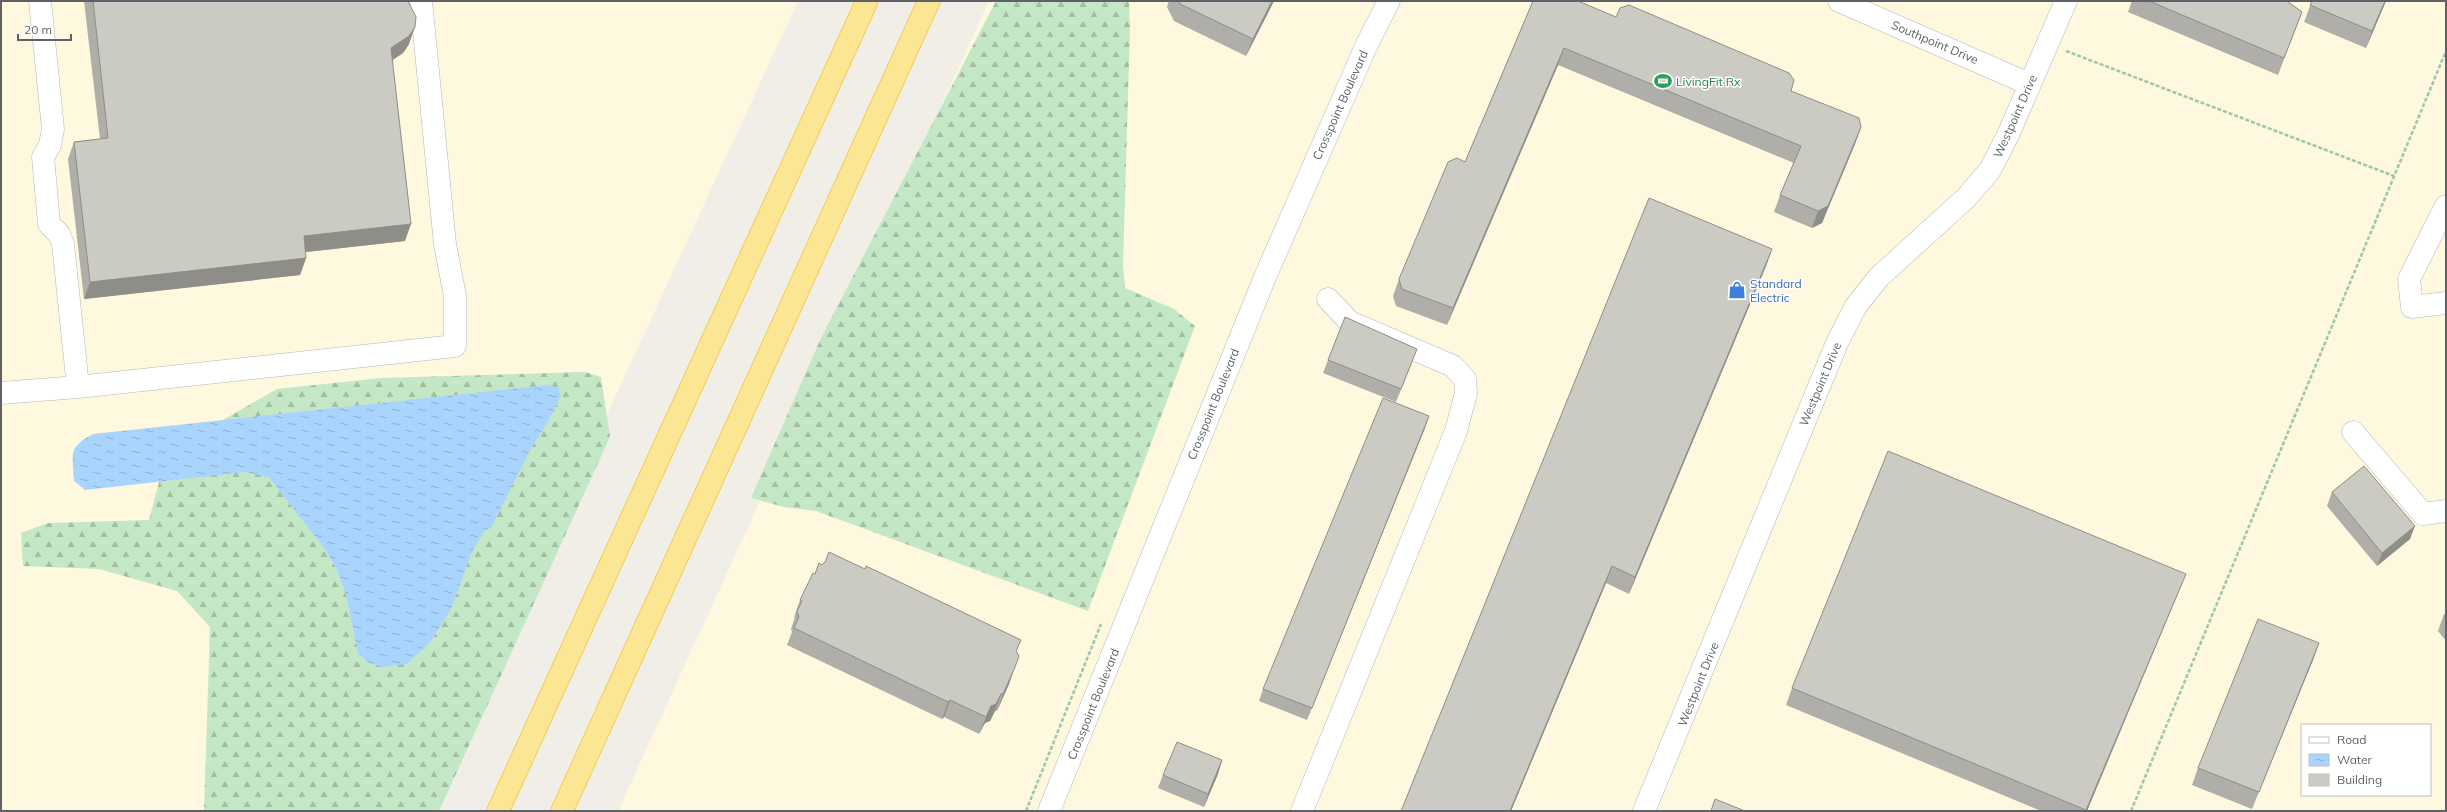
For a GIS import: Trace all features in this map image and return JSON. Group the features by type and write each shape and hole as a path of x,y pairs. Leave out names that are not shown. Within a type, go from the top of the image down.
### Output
{"highway":[{"path":"498,811 867,1"},
{"path":"562,811 929,1"}],"street":[{"path":"40,1 53,129 50,145 43,157 49,224 59,234 64,244 78,387"},
{"path":"1,393 78,387 455,346 455,296 445,244 421,1"},
{"name":"Crosspoint Boulevard","path":"1053,810 1265,277 1367,44 1389,1"},
{"name":"Southpoint Drive","path":"1839,1 2029,84"},
{"name":"Westpoint Drive","path":"1644,811 1834,349 1856,306 1879,277 1966,198 1990,170 2008,135 2066,1"},
{"path":"2446,206 2409,279 2412,307 2446,303"},
{"path":"1302,811 1456,431 1466,393 1465,379 1453,366 1350,322 1328,299"},
{"path":"2353,432 2423,514 2446,511"}],"path":[{"path":"2066,51 2394,176"},
{"path":"2131,811 2446,51"},
{"path":"1026,811 1101,624"}],"shaded area":[{"path":"1,1 798,1 424,811 1,811"},
{"path":"989,1 2446,1 2446,811 618,811"}],"green space":[{"path":"996,1 1129,1 1130,27 1123,265 1125,288 1174,309 1195,326 1088,611 816,511 784,507 751,498 821,338"},
{"path":"585,372 601,377 610,437 439,811 204,811 210,627 177,591 99,569 23,566 21,533 48,523 149,520 167,452 277,389 381,378"}],"water":[{"path":"548,385 559,388 560,397 554,411 528,454 491,528 484,531 471,554 452,607 431,641 407,664 382,667 369,663 358,654 347,598 338,572 327,552 269,477 245,472 85,490 74,481 73,453 75,448 79,443 93,434"}],"building":[{"path":"93,1 408,1 416,17 415,27 409,36 391,48 411,224 304,236 306,258 90,282 74,142 108,138"},
{"path":"1179,1 1272,1 1253,39 1180,4"},
{"path":"1533,1 1578,1 1616,17 1620,8 1629,5 1789,73 1794,80 1791,91 1859,118 1861,127 1828,206 1818,211 1780,195 1801,146 1564,48 1453,308 1402,289 1399,279 1448,162 1457,158 1465,162"},
{"path":"2149,1 2287,1 2302,12 2284,58"},
{"path":"2312,1 2385,1 2372,31 2310,5"},
{"path":"1649,198 1772,249 1635,577 1612,566 1510,811 1401,811"},
{"path":"1345,317 1417,349 1401,389 1328,360"},
{"path":"1383,398 1429,416 1312,708 1263,689"},
{"path":"1888,451 2186,574 2086,810 1792,688"},
{"path":"2364,466 2415,526 2382,553 2332,492"},
{"path":"829,552 865,569 866,566 1021,640 1016,651 1019,656 1003,694 1001,694 996,704 991,706 986,717 950,700 948,702 794,628 799,617 797,611 802,601 800,600 813,573 815,574 819,563 822,565 825,562"},
{"path":"2258,619 2319,643 2259,792 2198,768"},
{"path":"1177,742 1222,760 1208,794 1163,775"},
{"path":"1715,799 1745,811 1711,811"}],"place":[{"name":"LivingFit Rx","path":"1663,81"},
{"name":"Standard Electric","path":"1737,290"}]}
